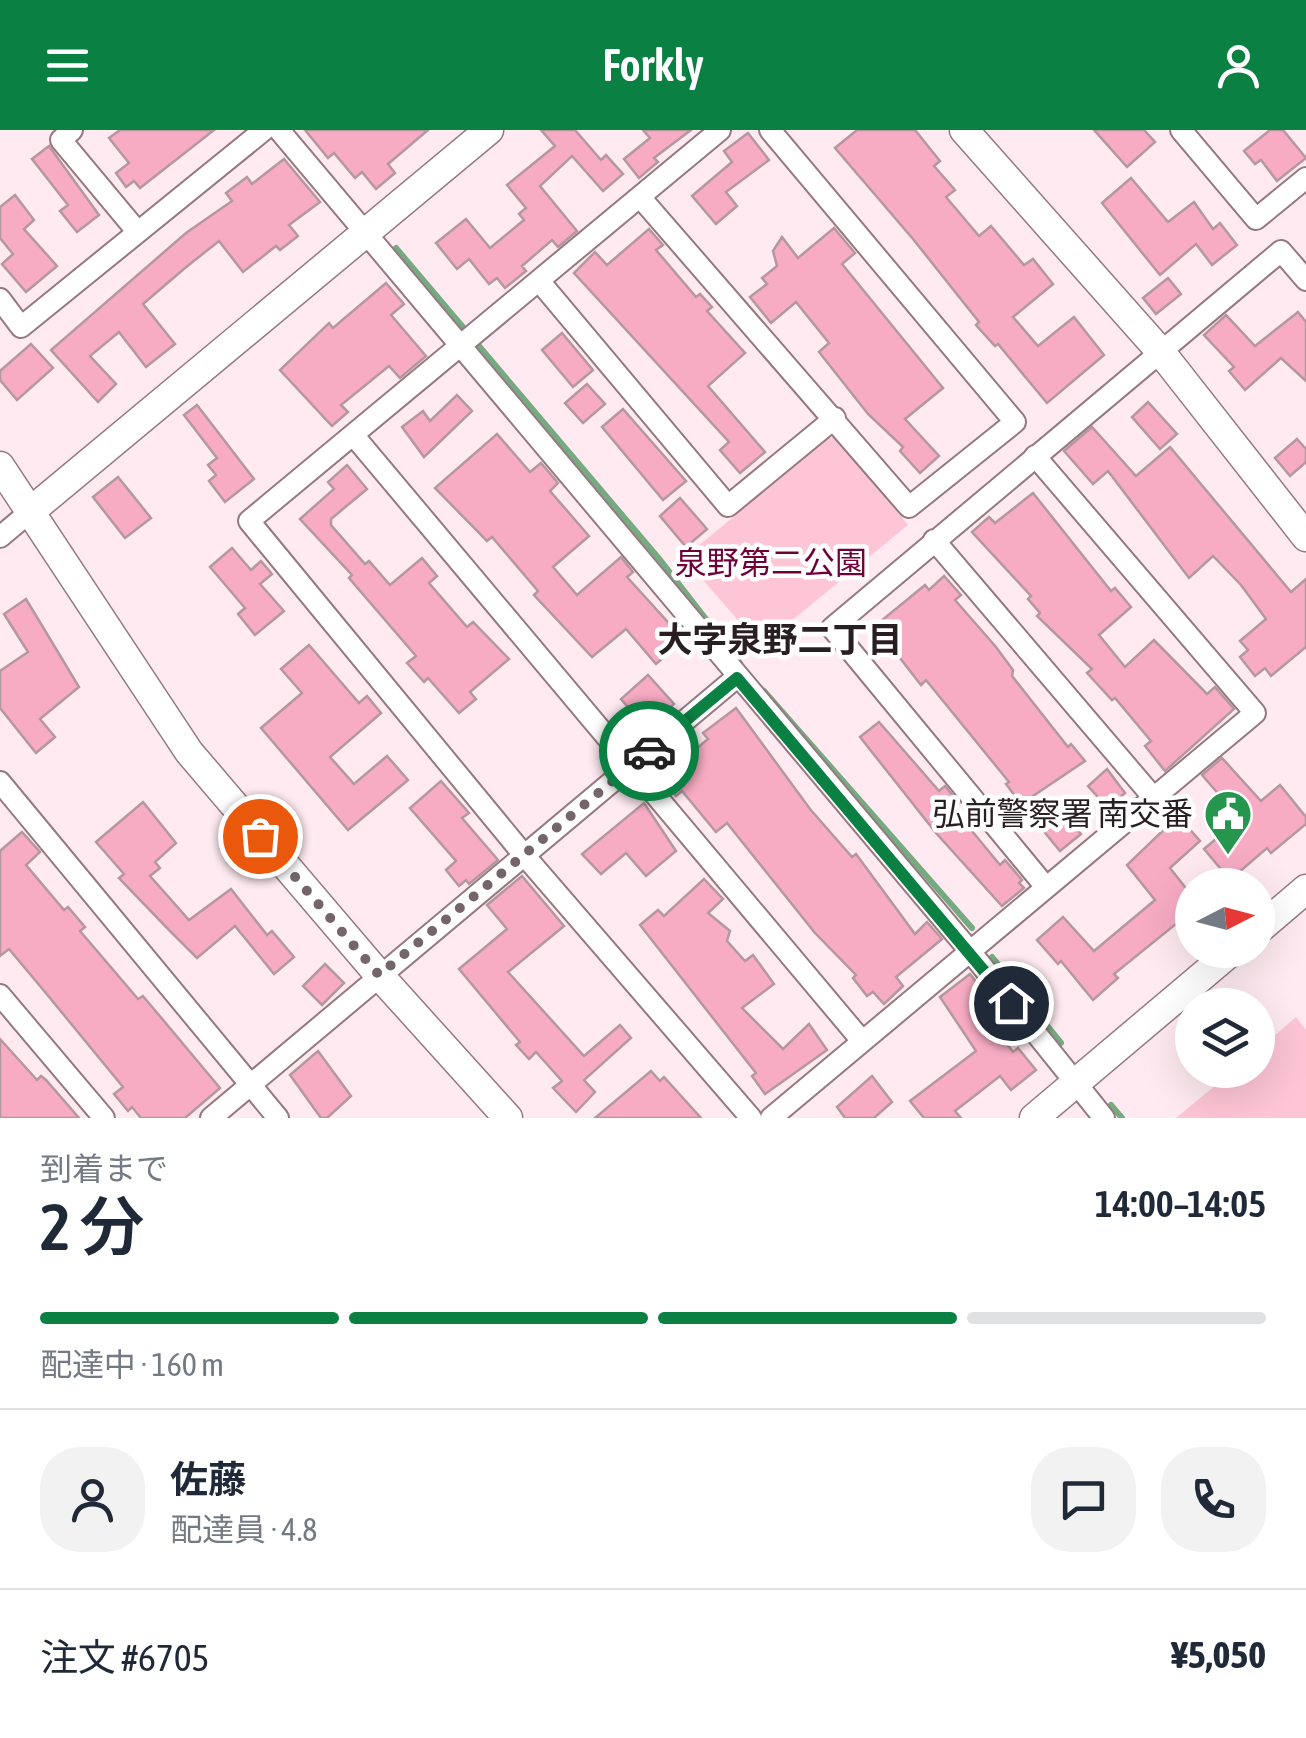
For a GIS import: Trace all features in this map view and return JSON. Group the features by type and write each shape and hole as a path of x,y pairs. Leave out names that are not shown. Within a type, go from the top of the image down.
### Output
{"street":[{"path":"72,130 61,140 136,230"},
{"path":"0,298 20,327 264,130"},
{"path":"279,130 970,950 1104,1118"},
{"path":"0,537 489,130"},
{"path":"720,130 250,521 524,855 751,1118"},
{"path":"640,198 910,507 1015,422 770,130"},
{"path":"964,130 1160,351 1306,538"},
{"path":"1180,130 1256,219 1306,178"},
{"path":"1046,886 832,628 1282,251 1306,280"},
{"path":"540,282 728,506 835,418"},
{"path":"354,436 862,1040"},
{"path":"772,1118 1255,713 1036,456"},
{"path":"0,466 190,752 379,975 508,1118"},
{"path":"934,540 1153,798"},
{"path":"210,1118 737,678"},
{"path":"0,782 278,1118"},
{"path":"1275,915 1306,889"},
{"path":"1034,1118 1212,968"},
{"path":"0,996 104,1118"}],"green space":[{"name":"泉野第二公園","path":"838,437 908,525 767,641 755,640 684,558 828,438"},
{"path":"1296,1017 1306,1030 1306,1118 1176,1118 1212,1088 1275,1088 1275,1035"}],"building":[{"path":"120,130 214,130 140,188 134,181 126,187 116,173 129,163 109,138"},
{"path":"305,130 428,130 388,164 395,173 376,189 362,172 355,178 334,153 328,158"},
{"path":"541,130 575,130 601,160 606,155 623,174 603,191 572,156 540,186 577,231 558,247 552,240 522,266 526,271 505,288 497,278 489,284 469,259 457,269 436,243 466,219 490,248 524,220 519,214 526,208 507,185 555,146"},
{"path":"643,130 691,130 654,158 658,162 639,178 624,159 650,138"},
{"path":"857,130 915,130 940,161 934,166 955,190 946,197 979,236 991,226 1024,265 1033,259 1053,284 1013,317 1038,346 1074,317 1104,355 1047,403 998,344 995,346 976,325 979,322 913,239 835,148"},
{"path":"1094,130 1144,130 1155,142 1127,167"},
{"path":"1270,130 1283,130 1306,158 1277,181 1261,160 1255,164 1244,151"},
{"path":"748,133 769,160 726,192 737,206 716,224 692,196 732,162 724,151"},
{"path":"49,146 99,215 77,232 60,211 68,205 32,159"},
{"path":"284,159 320,202 289,225 298,236 280,250 276,246 243,272 219,241 185,268 143,304 175,344 146,367 119,332 90,356 116,384 98,402 51,350 186,233 232,201 226,193 247,177 252,184"},
{"path":"1131,178 1168,222 1194,202 1213,229 1220,223 1237,245 1212,265 1196,244 1160,275 1102,203"},
{"path":"15,195 34,220 24,229 57,266 26,292 2,264 13,254 0,238 0,207"},
{"path":"834,228 855,253 842,264 943,388 905,419 939,456 920,473 900,451 903,447 868,414 819,352 829,343 796,302 771,323 750,297 767,284 762,278 777,266 773,251 782,237 798,258"},
{"path":"649,229 663,245 656,250 696,297 700,294 712,307 707,311 745,353 708,386 765,452 740,473 720,450 729,442 574,273 595,252 607,265"},
{"path":"1168,278 1181,294 1156,314 1143,298"},
{"path":"386,283 404,304 391,315 426,356 400,378 389,366 341,405 348,412 332,426 280,370 329,323 333,328"},
{"path":"1298,312 1306,322 1306,381 1281,358 1245,390 1229,371 1234,367 1204,335 1226,315 1255,346"},
{"path":"562,333 593,370 573,387 542,350"},
{"path":"31,344 53,368 17,400 0,380 0,371"},
{"path":"587,384 605,404 583,423 565,403"},
{"path":"457,395 472,411 424,457 402,427 423,411 430,421"},
{"path":"1148,402 1177,434 1160,449 1132,417"},
{"path":"197,405 254,479 225,502 209,481 216,475 208,465 217,458 184,415"},
{"path":"623,409 686,481 663,500 602,427"},
{"path":"1092,427 1136,476 1170,447 1291,592 1306,579 1306,647 1271,676 1265,668 1255,676 1240,657 1248,650 1240,641 1266,619 1213,556 1189,578 1108,471 1093,484 1064,451"},
{"path":"497,434 530,472 541,463 558,483 550,491 589,536 553,567 577,595 621,557 633,572 627,577 684,640 656,664 626,629 592,657 534,595 538,591 492,537 487,541 435,488"},
{"path":"1297,439 1306,449 1306,462 1290,476 1275,458"},
{"path":"347,465 367,489 331,519 331,525 365,564 369,561 390,585 422,558 437,576 429,583 467,627 473,622 509,659 470,692 476,699 459,713 428,678 424,682 407,663 416,656 349,578 352,575 300,519 334,489 328,482"},
{"path":"118,477 151,518 125,538 93,497"},
{"path":"1033,493 1111,591 1115,588 1131,607 1099,635 1125,667 1154,640 1207,694 1215,687 1234,709 1165,771 1145,746 1151,741 1115,698 1112,700 1087,673 1092,669 1037,616 1040,613 1028,599 1031,596 972,532 989,517 995,523"},
{"path":"680,498 707,529 686,547 660,516"},
{"path":"232,548 251,570 261,561 272,574 260,584 284,611 255,635 238,614 245,608 210,567"},
{"path":"944,576 961,595 955,600 996,647 1013,670 1012,676 1068,747 1071,744 1085,761 1021,804 1006,784 1009,782 926,680 921,685 875,626 925,585 929,590"},
{"path":"26,599 79,687 40,719 55,737 36,753 0,708 0,671 28,652 4,614"},
{"path":"309,645 359,703 367,696 381,713 330,757 354,784 387,756 408,780 348,830 261,728 302,693 281,669"},
{"path":"648,675 674,704 646,728 621,699"},
{"path":"736,708 810,809 852,857 856,854 915,934 927,922 942,939 896,977 903,986 884,1004 873,992 867,996 853,978 856,975 815,933 727,823 716,832 682,791 676,796 661,778 708,739 703,733"},
{"path":"879,722 939,791 945,786 959,803 953,808 1000,865 1005,860 1022,880 1019,883 1024,888 1002,906 936,833 860,737"},
{"path":"1222,758 1261,801 1280,785 1306,817 1306,824 1271,853 1267,848 1244,868 1220,868 1204,849 1240,819 1202,775"},
{"path":"1107,769 1125,793 1108,808 1088,786"},
{"path":"441,781 469,813 462,818 498,860 469,884 466,880 459,886 446,870 456,861 410,808"},
{"path":"143,802 176,843 155,862 160,868 150,876 189,920 231,889 267,935 272,931 294,957 274,974 235,926 197,958 169,930 119,878 124,874 96,842"},
{"path":"644,803 676,851 646,876 626,853 601,874 582,854"},
{"path":"1061,811 1081,834 1060,851 1042,829"},
{"path":"1178,816 1200,841 1170,868 1175,874 1175,925 1114,974 1118,978 1093,1000 1061,961 1058,964 1037,940 1063,917 1094,951 1155,900 1127,865"},
{"path":"22,832 40,852 26,865 64,910 68,907 85,927 80,931 138,999 143,996 220,1088 185,1118 141,1118 132,1107 128,1111 114,1094 123,1087 45,992 9,949 0,956 0,851"},
{"path":"522,876 564,926 508,972 584,1056 620,1025 631,1038 584,1080 595,1092 576,1112 553,1088 562,1081 536,1052 529,1059 516,1045 520,1042 459,969 507,929 487,905"},
{"path":"704,879 723,899 708,913 730,931 727,941 745,961 753,955 774,984 742,1008 783,1049 809,1024 827,1050 765,1094 752,1076 756,1073 640,925 658,910 664,916"},
{"path":"325,964 344,983 322,1005 303,986"},
{"path":"970,974 997,1010 987,1017 1013,1052 1018,1048 1036,1070 1011,1090 1000,1076 955,1111 961,1118 924,1118 910,1101 976,1051 940,997"},
{"path":"0,1039 37,1080 41,1076 46,1080 79,1118 0,1118"},
{"path":"318,1051 351,1096 327,1118 321,1118 290,1075"},
{"path":"651,1071 660,1081 664,1077 701,1118 595,1118"},
{"path":"872,1076 892,1102 874,1118 845,1118 837,1107"}],"waterway":[{"path":"396,248 661,561 740,663"},
{"path":"764,691 972,928"},
{"path":"992,957 1061,1043"},
{"path":"1111,1105 1122,1118"}],"way so far":[{"path":"260,836 379,975 649,751"}],"place":[{"name":"弘前警察署 南交番","path":"1228,856"}],"district":[{"name":"大字泉野二丁目","path":"780,640"}],"route":[{"path":"649,751 737,678 1011,1003"}]}
